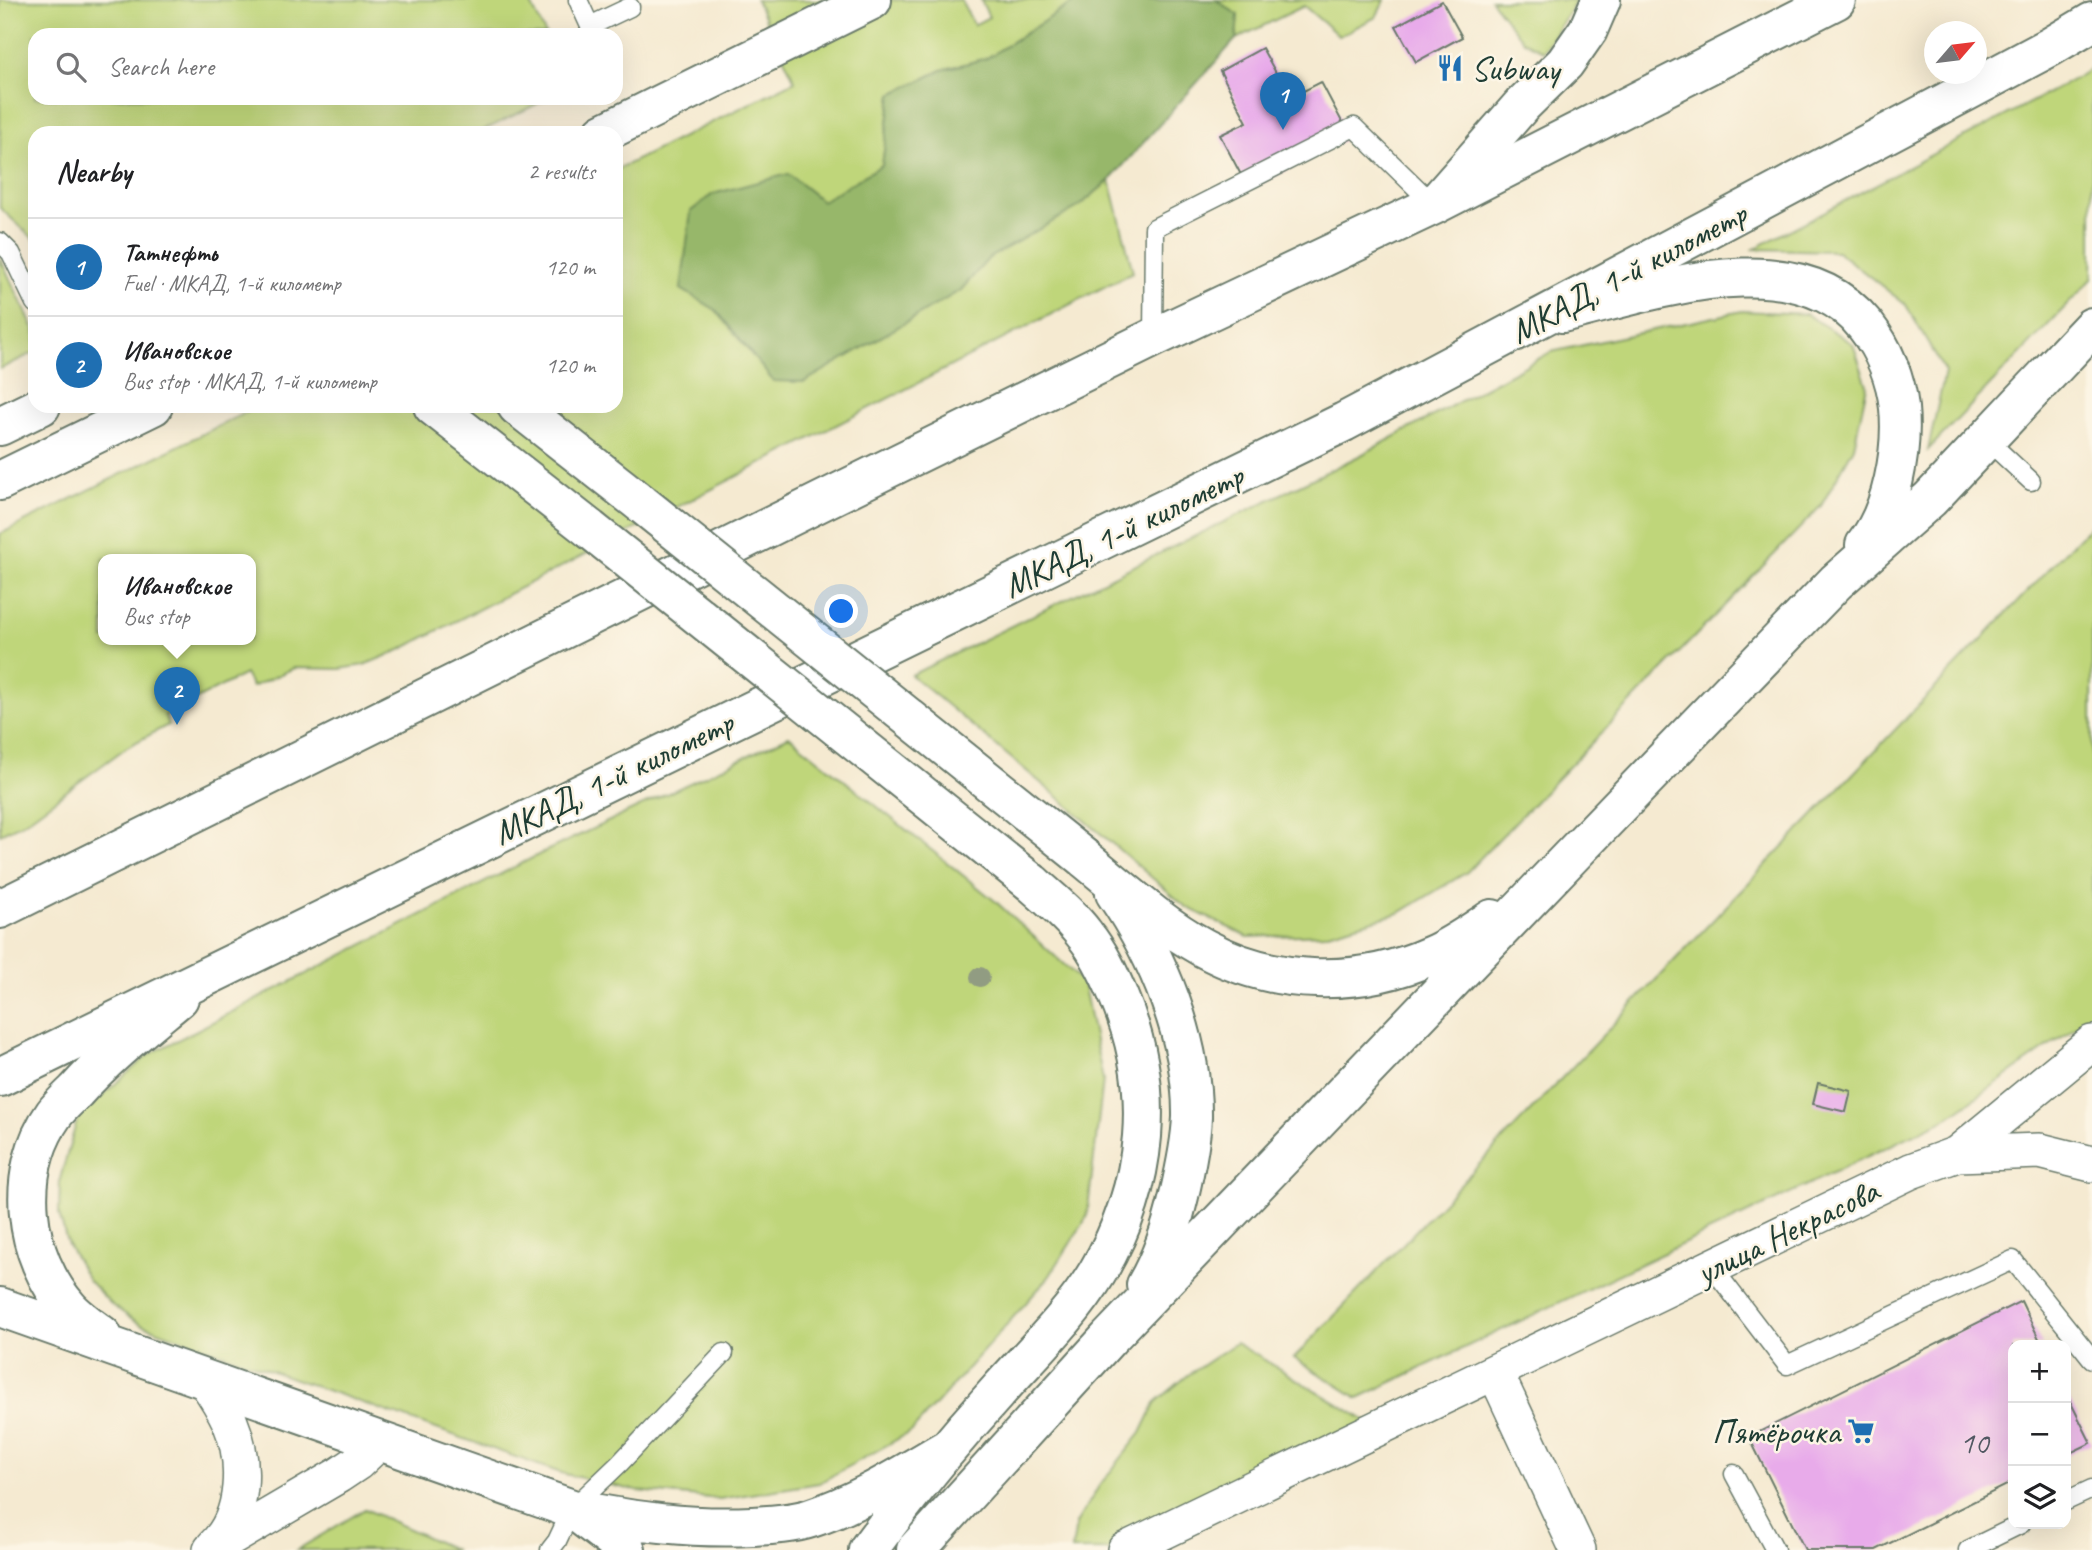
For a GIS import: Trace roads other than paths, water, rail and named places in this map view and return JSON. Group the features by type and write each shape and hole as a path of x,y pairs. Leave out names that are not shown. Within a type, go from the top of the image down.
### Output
{"main road":[{"path":"619,126 872,0"},
{"path":"1434,205 1522,105 1565,63 1588,30 1601,0"},
{"path":"0,909 1153,338 1434,205 1836,0"},
{"name":"МКАД, 1-й километр","path":"0,1077 1344,422 2050,47 2092,22"},
{"path":"1540,318 1690,283 1740,277 1776,279 1804,285 1831,296 1856,314 1874,336 1887,362 1897,394 1901,425 1887,505 1870,540 1836,582"},
{"path":"916,1550 1109,1338 1576,851 1836,582 1930,499 2092,327"},
{"path":"0,426 28,412"},
{"path":"0,481 139,413"},
{"path":"442,413 1032,883 1085,935 1110,975 1123,1007 1135,1042 1142,1076 1144,1113 1140,1157 1131,1199 1116,1239 1074,1307 945,1450 868,1550"},
{"path":"526,413 1165,922 1205,948 1254,968 1289,976 1330,979 1360,977 1396,969 1433,955 1511,907 1576,851"},
{"path":"539,413 574,449"},
{"path":"1084,858 1108,883 1129,914 1167,990 1180,1030 1192,1116 1186,1163 1161,1259 1136,1304 1109,1338"},
{"path":"144,1358 100,1335 69,1308 49,1280 33,1242 28,1206 31,1170 38,1143 54,1114 103,1061 205,975"},
{"path":"0,1307 572,1509 644,1522 719,1527 771,1525 809,1518 852,1501 898,1478 945,1450"},
{"path":"572,1509 626,1550"}],"street":[{"path":"1957,1154 2092,1043"},
{"name":"улица Некрасова","path":"1125,1550 1911,1171 1957,1154 2040,1151 2092,1164"},
{"path":"1495,1372 1575,1548"},
{"path":"205,1380 219,1400 231,1425 238,1450 241,1477 230,1524 210,1550"},
{"path":"210,1550 357,1463 380,1441"}],"lane":[{"path":"578,0 591,28"},
{"path":"595,28 630,7"},
{"path":"1153,338 1154,228 1354,127 1434,205"},
{"path":"0,242 11,253 28,288"},
{"path":"1986,439 2031,481"},
{"path":"1712,1267 1787,1365 2013,1260 2092,1359"},
{"path":"550,1550 572,1509 620,1463 724,1353"},
{"path":"1734,1474 1775,1550"},
{"path":"2071,1499 2092,1489"},
{"path":"1968,1550 2011,1529"}],"place":[{"name":"Subway","path":"1450,68"},
{"name":"Татнефть","path":"1283,130"},
{"name":"Ивановское","path":"177,725"},
{"name":"Пятёрочка","path":"1861,1431"}]}
